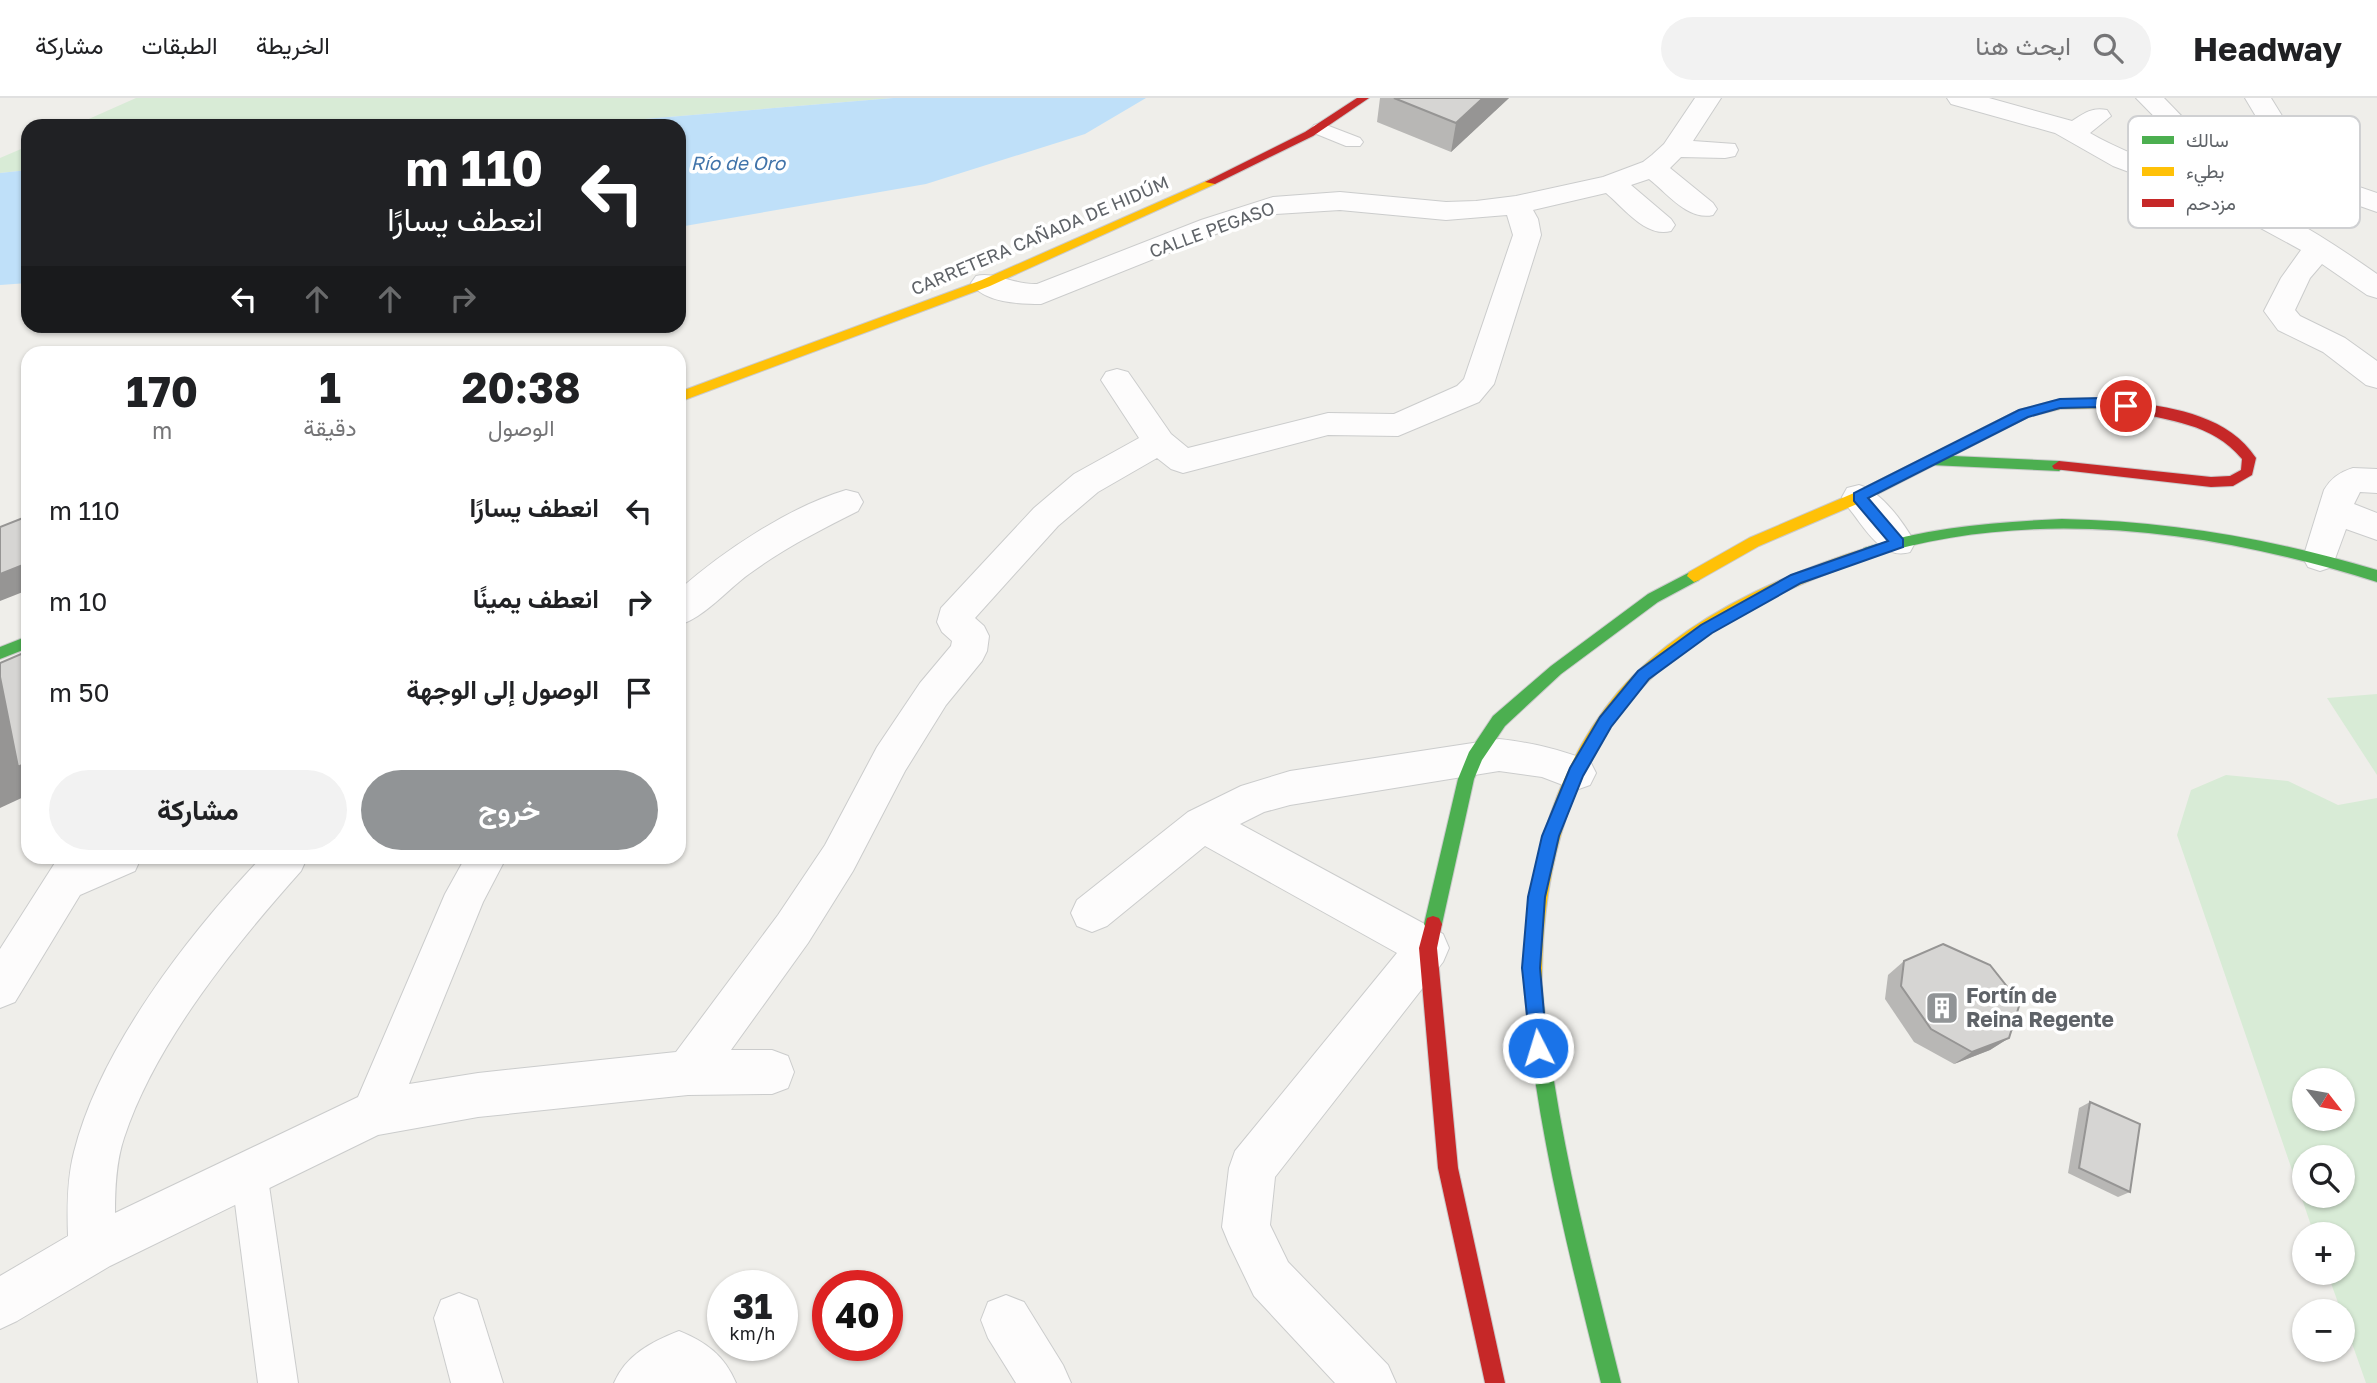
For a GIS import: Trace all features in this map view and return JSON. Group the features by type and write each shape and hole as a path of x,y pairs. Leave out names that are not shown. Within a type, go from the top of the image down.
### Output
{"street":[{"name":"CARRETERA CAÑADA DE HIDÚM","path":"686,394 986,283 1291,146 1321,129 1364,98"},
{"path":"1703,209 1653,168 1674,149 1708,98"},
{"path":"2149,98 2167,116"},
{"path":"2258,98 2269,116"},
{"path":"1948,102 2078,129 2098,116"},
{"path":"2064,127 2105,151 2128,160"},
{"path":"1674,149 1725,150"},
{"name":"CALLE PEGASO","path":"986,283 1002,291 1021,295 1041,294 1211,226 1273,206 1340,201 1373,202 1446,211 1516,205 1611,183 1653,168"},
{"path":"1611,183 1661,225"},
{"path":"2360,197 2377,203"},
{"path":"1117,380 1159,442 1178,459 1190,460 1328,424 1398,425 1468,394 1479,384 1527,235 1524,219 1516,205"},
{"path":"2290,228 2377,288"},
{"path":"2320,248 2302,266 2288,286 2279,311 2289,323 2334,345 2377,377"},
{"path":"1495,1383 1448,1168 1428,948 1466,779 1475,757 1499,721 1556,670 1653,598 1754,542 1859,497 1931,460 2024,413 2060,404 2103,403 2149,409 2219,429 2239,443 2249,458 2247,472 2233,481 2211,482 2068,466 1931,460"},
{"path":"688,1073 793,929 839,858 905,738 933,694 969,651 971,636 954,618 1046,517 1086,483 1159,442"},
{"path":"2320,558 2341,490 2353,480 2377,481"},
{"path":"1859,497 1898,543"},
{"path":"686,605 743,559 787,530 846,502"},
{"path":"2334,510 2377,527"},
{"path":"1611,1383 1565,1200 1538,1048 1531,968 1537,897 1550,836 1576,773 1605,722 1643,675 1706,629 1796,579 1898,543 1959,530 2042,523 2134,523 2230,536 2320,558 2377,576"},
{"path":"0,653 21,645"},
{"path":"1092,913 1202,824 1255,798 1290,788 1499,755 1544,761 1576,773"},
{"path":"1202,824 1428,948"},
{"path":"0,988 74,867 80,877 108,864"},
{"path":"93,1249 90,1196 98,1151 123,1084 154,1031 194,972 236,916 282,864"},
{"path":"374,1113 466,894 483,864"},
{"path":"1370,1383 1271,1279 1246,1227 1251,1167 1428,948"},
{"path":"0,1304 93,1249 374,1113 478,1095 688,1073 772,1072"},
{"path":"459,1318 477,1383"},
{"path":"1006,1320 1045,1383"},
{"path":"640,1383 679,1356 691,1363 710,1383"}],"lane":[{"path":"1321,129 1353,142"},
{"path":"249,1172 278,1383"}],"green space":[{"path":"136,98 893,98 644,119 89,119"},
{"path":"21,149 21,171 0,173 0,158"},
{"path":"2377,694 2377,775 2327,698"},
{"path":"2226,775 2288,781 2338,805 2377,798 2377,1383 2366,1383 2355,1352 2355,1299 2337,1299 2332,1285 2355,1285 2355,1222 2310,1222 2305,1208 2355,1208 2355,1145 2292,1145 2292,1170 2177,835 2191,790"}],"water":[{"name":"Río de Oro","path":"893,98 1146,98 1085,134 926,184 686,226 686,119 644,119"},
{"path":"21,171 21,284 0,285 0,173"}],"building":[{"path":"1394,98 1483,98 1456,123"},
{"path":"21,519 21,566 0,574 0,527"},
{"path":"21,654 21,766 18,767 0,677 0,663"},
{"name":"Fortín de Reina Regente","path":"1943,944 1990,965 2020,1003 2009,1038 1972,1052 1931,1029 1901,986 1904,961"},
{"path":"2090,1102 2140,1124 2130,1192 2079,1168"}],"traffic: fast":[{"path":"1931,460 2059,466"},
{"path":"1869,552 1923,537 1978,529 2062,524 2108,525 2199,533 2244,541 2333,562 2377,576"},
{"path":"1433,924 1466,779 1475,757 1499,721 1556,670 1653,598 1694,576"},
{"path":"0,653 21,645"},
{"path":"1533,985 1537,1035 1553,1136 1574,1235 1611,1383"}],"traffic: slow":[{"path":"686,394 986,283 1211,182"},
{"path":"1694,576 1754,542 1859,497 2024,413 2060,404 2103,403 2132,407"},
{"path":"1533,985 1537,900 1559,812 1598,731 1624,696 1677,648 1728,615 1813,573 1869,552"}],"traffic: jam":[{"path":"1211,182 1309,134 1364,98"},
{"path":"2059,466 2211,482 2233,481 2247,472 2249,458 2239,446 2212,427 2181,416 2132,407"},
{"path":"1433,924 1428,948 1448,1168 1495,1383"}],"place":[{"name":"Fortín de Reina Regente","path":"1942,1008"}],"route":[{"path":"1538,1048 1531,968 1537,897 1550,836 1576,773 1605,722 1643,675 1706,629 1796,579 1898,543 1859,497 2024,413 2060,404 2103,403 2126,406"}]}
